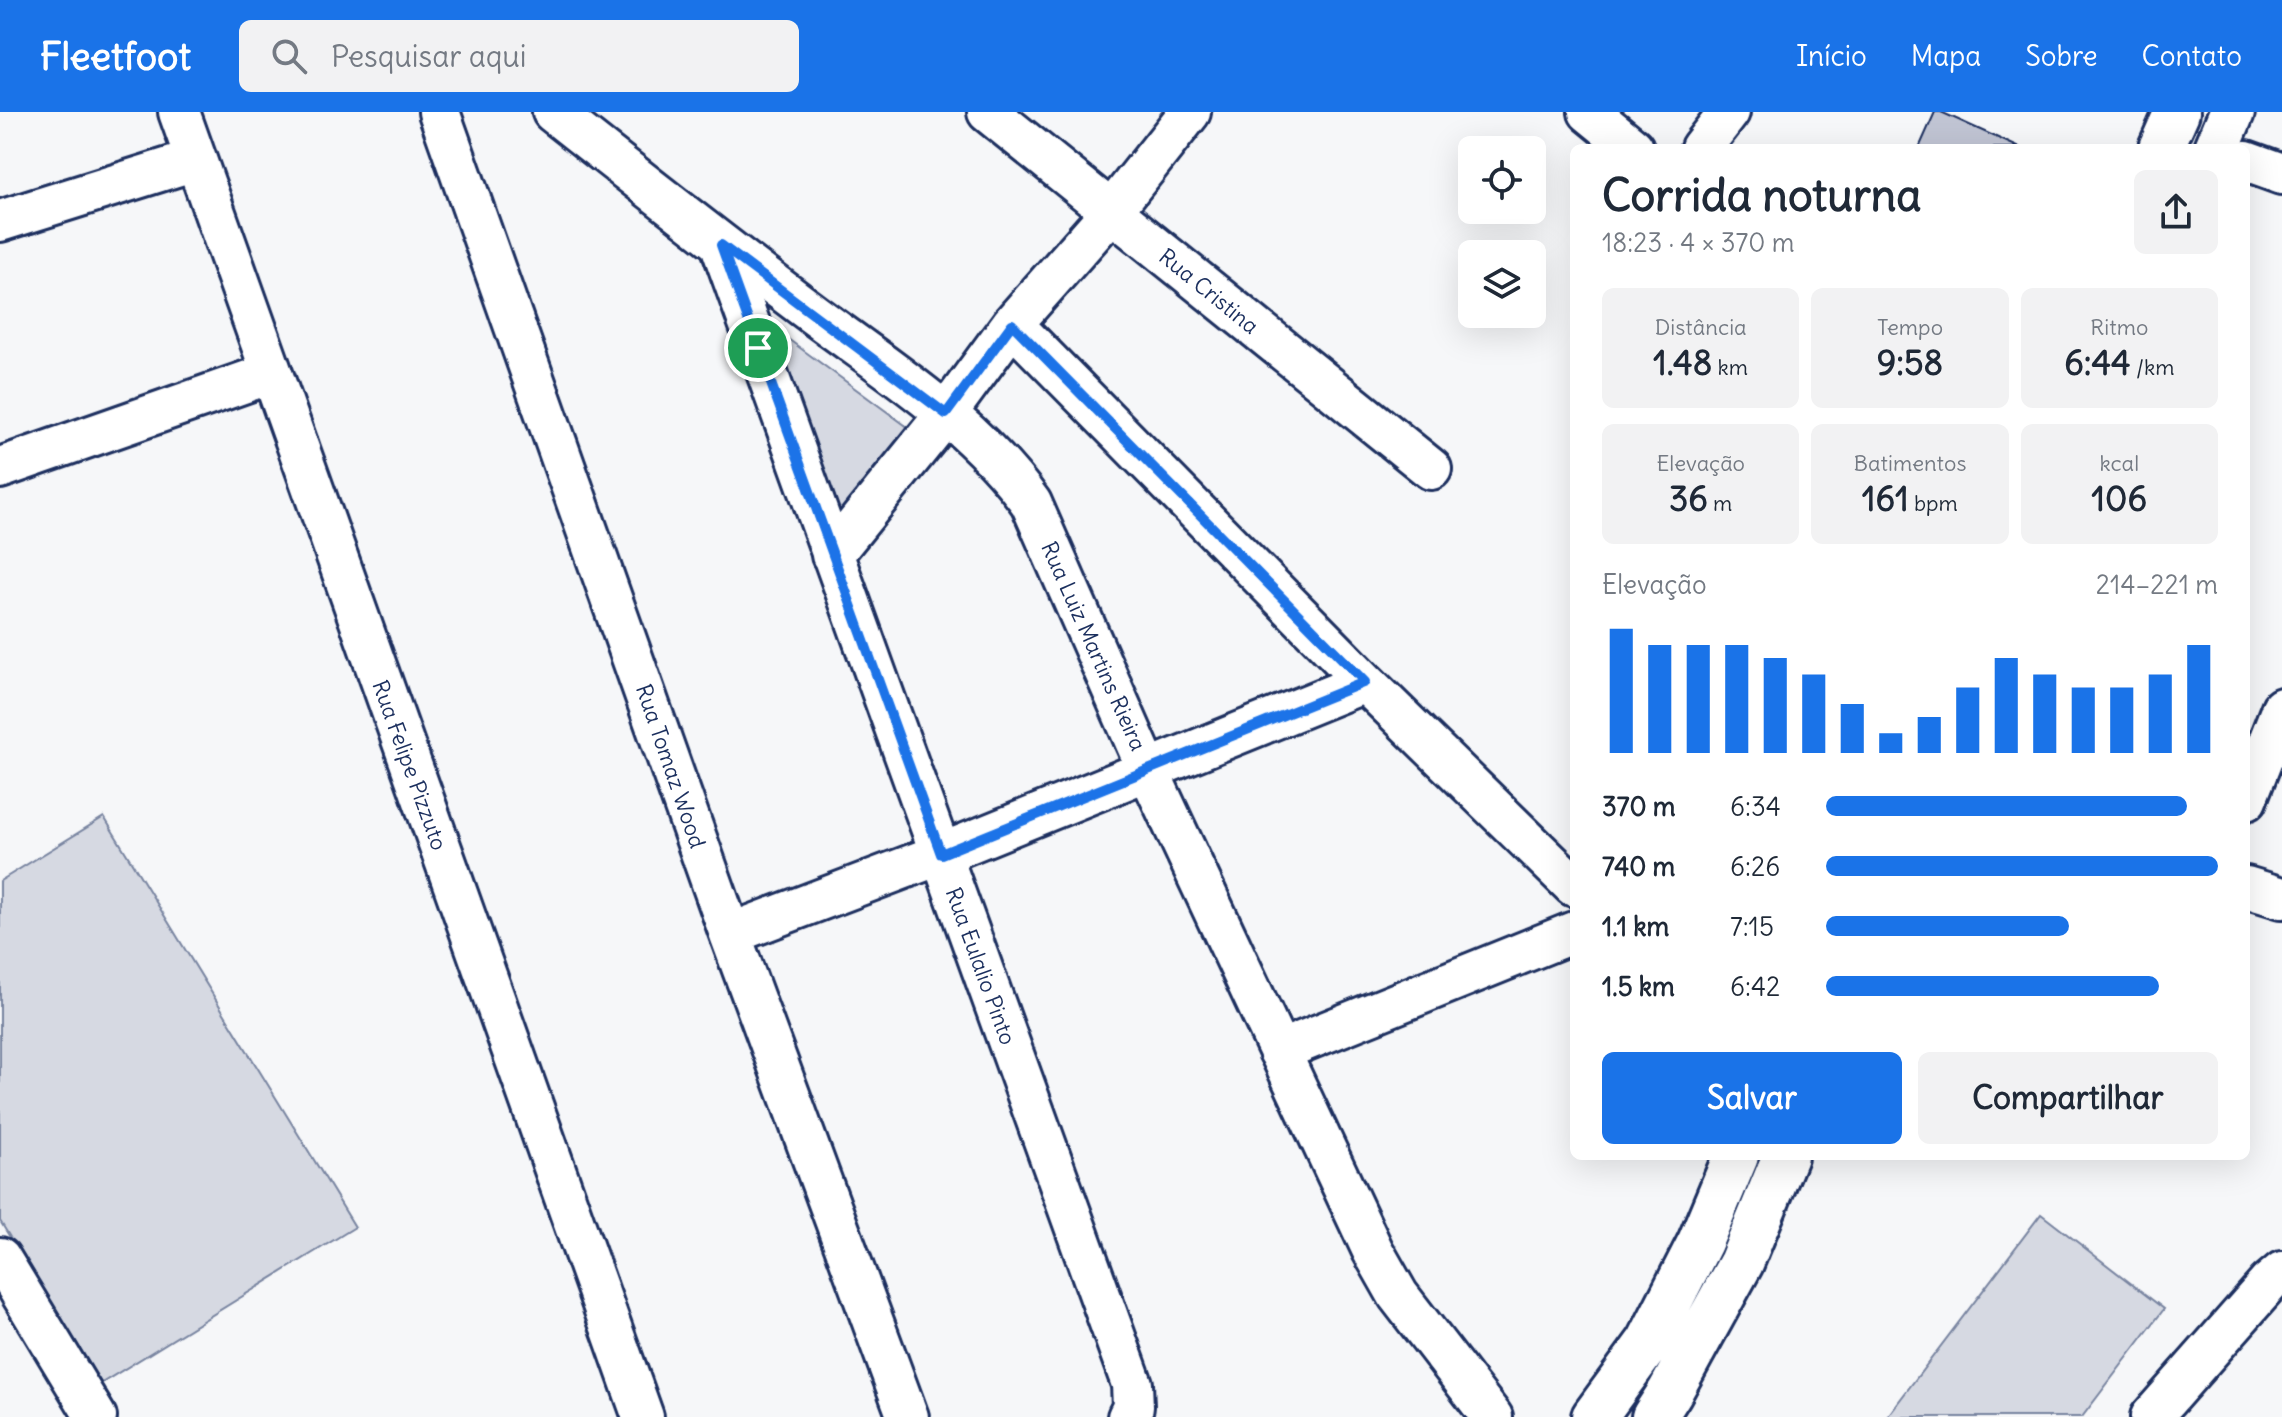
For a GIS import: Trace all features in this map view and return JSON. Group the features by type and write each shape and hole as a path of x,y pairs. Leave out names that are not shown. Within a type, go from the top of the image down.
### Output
{"main road":[{"path":"2219,144 2232,112"},
{"path":"1594,1417 1649,1342 1700,1242 1734,1160"},
{"path":"1654,1417 1741,1263 1783,1160"},
{"path":"1700,1242 1741,1263"}],"street":[{"name":"Rua Felipe Pizzuto","path":"179,112 643,1417"},
{"name":"Rua Tomaz Wood","path":"439,112 730,934 908,1417"},
{"name":"Rua Luiz Martins Rieira","path":"553,112 721,245 946,414 1012,476 1031,503 1147,768 1373,1251 1398,1295 1492,1417"},
{"name":"Rua Cristina","path":"988,112 1431,469"},
{"path":"832,555 946,414 1012,324 1111,212 1190,112"},
{"path":"1589,112 1628,144"},
{"path":"1704,144 1729,112"},
{"path":"2167,125 2203,144"},
{"path":"0,221 195,160"},
{"path":"2250,162 2282,174"},
{"name":"Rua Eulalio Pinto","path":"721,245 1132,1384 1133,1407 1128,1417"},
{"path":"1012,324 1365,682 1570,882"},
{"path":"0,468 271,373"},
{"path":"730,934 941,854 1365,682"},
{"path":"2250,790 2282,708"},
{"path":"2250,888 2282,898"},
{"path":"1279,1051 1570,934"},
{"path":"0,1258 96,1417"},
{"path":"2151,1417 2282,1272"}],"shaded area":[{"path":"758,317 909,428 834,525"},
{"path":"104,817 355,1227 100,1384 0,1221 0,881"},
{"path":"2041,1214 2164,1309 2082,1417 1887,1417"}],"building":[{"path":"1935,112 1941,112 2011,144 1921,144"}],"route":[{"path":"721,245 946,414 1012,324 1365,682 941,854 758,348 721,245"}]}
